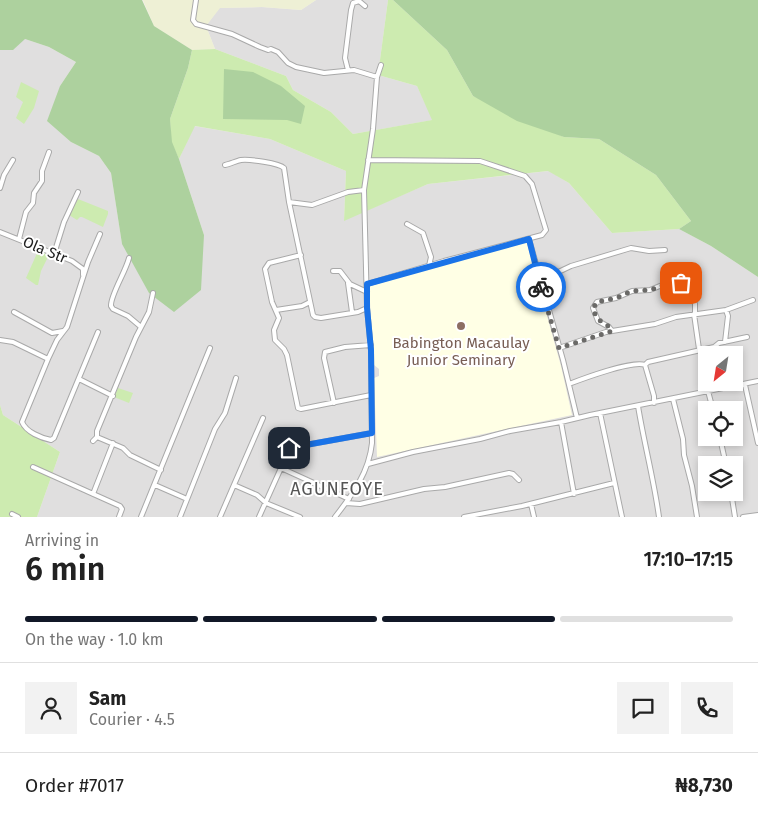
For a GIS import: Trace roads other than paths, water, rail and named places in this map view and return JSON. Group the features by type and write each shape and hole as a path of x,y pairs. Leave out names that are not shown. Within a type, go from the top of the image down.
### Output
{"street":[{"path":"196,0 193,20 196,24 232,34 260,47 274,50 293,66 324,73 354,70 378,77"},
{"path":"348,70 345,58 352,5 353,2 359,1 365,6"},
{"path":"335,517 360,482 371,453 371,345 367,308 364,190 381,65"},
{"path":"19,239 26,212 33,203 34,193 42,181 42,171 49,152"},
{"path":"0,188 4,175 13,160"},
{"path":"225,165 242,160 282,166 284,168 289,202 313,315 317,318 358,312 368,316"},
{"path":"367,284 542,236 545,233 546,227 532,184 526,176 480,161 368,160"},
{"path":"289,202 312,205 348,192 364,190"},
{"path":"54,254 64,222 78,192"},
{"path":"407,224 423,233 431,257 429,266"},
{"name":"Ola Str","path":"0,232 78,264 83,270 83,275"},
{"path":"98,332 54,438 51,440 46,439 27,430 22,422 48,359 67,327 83,275 100,234"},
{"path":"529,239 577,418"},
{"path":"539,279 571,266 631,248 649,251 664,250"},
{"path":"301,255 269,263 265,269 278,318 274,330 275,340 287,355 298,408 301,409 371,395"},
{"path":"129,258 124,274 111,299 111,306 141,327"},
{"path":"334,271 340,271 354,286 367,292"},
{"path":"348,280 352,312"},
{"path":"612,331 609,326 598,321 593,308 597,302 616,298 632,291 650,290 672,282 688,283 695,304 699,346"},
{"path":"93,441 97,437 97,431 141,327 151,308 153,293"},
{"path":"559,348 612,331 655,324 676,317 726,310 753,300"},
{"path":"276,310 302,306 310,302"},
{"path":"358,312 367,308"},
{"path":"725,342 728,316 726,310"},
{"path":"14,312 52,333 63,331"},
{"path":"715,346 719,343 746,337"},
{"path":"0,340 13,342 48,359"},
{"path":"334,403 324,358 325,352 345,347 371,345"},
{"path":"141,517 210,348"},
{"path":"569,384 594,374 636,364 645,365 648,362 698,349"},
{"path":"645,365 654,396 654,403"},
{"path":"180,517 215,429 225,413 236,378"},
{"path":"79,379 113,396"},
{"path":"758,381 745,385 756,420 758,443"},
{"path":"368,464 413,452 510,431 712,391"},
{"path":"708,392 710,401"},
{"path":"673,399 683,439 684,455 697,517"},
{"path":"638,406 654,480 654,495 659,517"},
{"path":"600,413 622,517"},
{"path":"220,517 263,418"},
{"path":"561,422 574,494"},
{"path":"289,448 372,433"},
{"path":"97,437 123,448 130,455 161,470"},
{"path":"93,494 113,444"},
{"path":"33,467 120,506 122,509 119,517"},
{"path":"260,517 280,469 283,468 353,504 509,474 513,474 519,480"},
{"path":"464,517 531,504 614,483"},
{"path":"155,485 187,499"},
{"path":"234,485 257,495 266,503 300,517"},
{"path":"732,501 735,517"},
{"path":"531,504 534,517"},
{"path":"12,514 18,517"},
{"path":"743,517 758,515"}],"place":[{"name":"Babington Macaulay Junior Seminary","path":"461,326"}],"district":[{"name":"AGUNFOYE","path":"337,489"}]}
